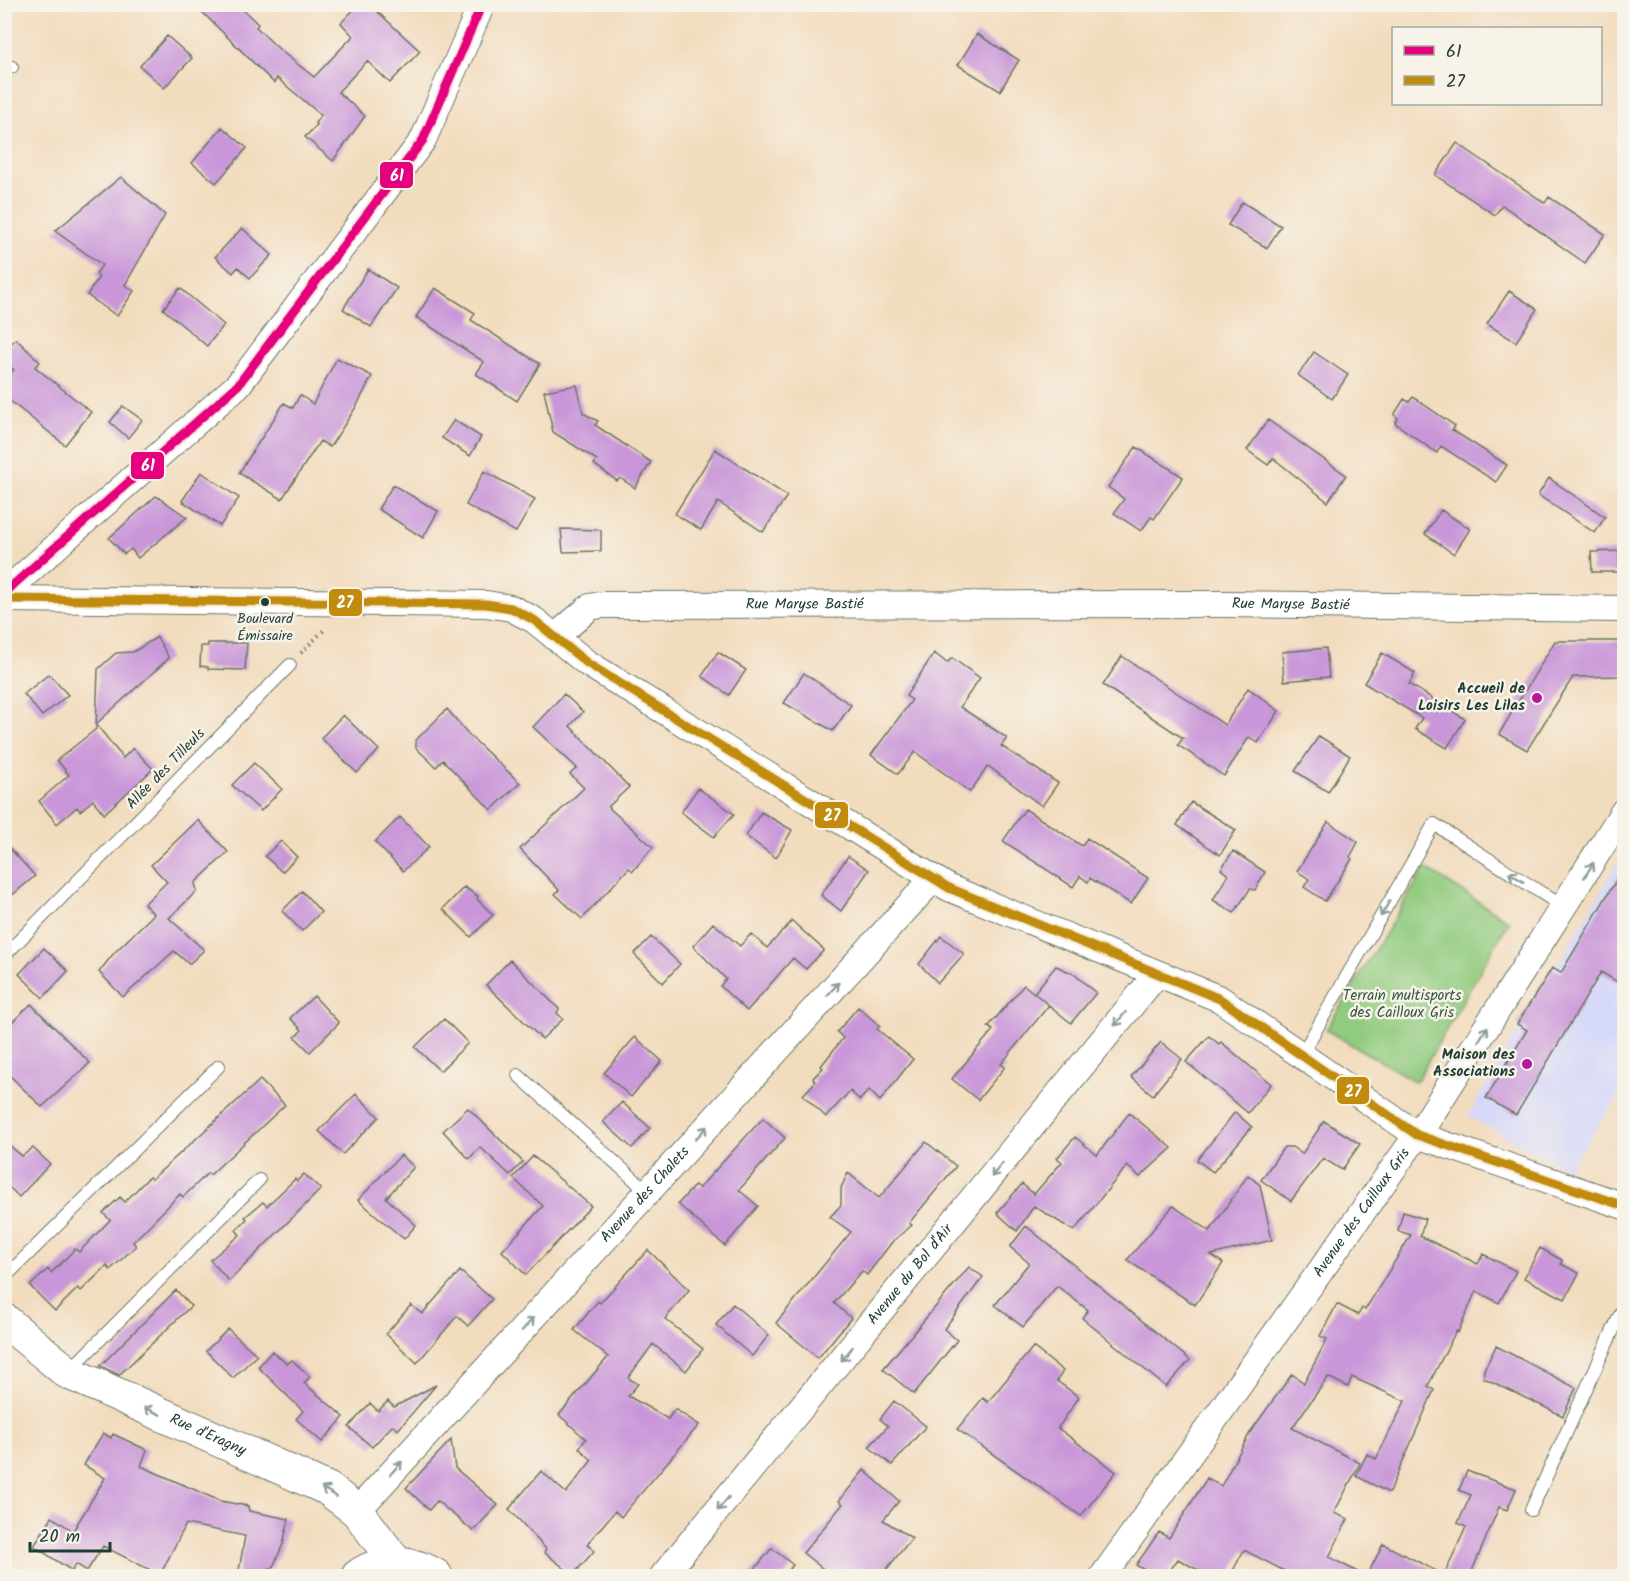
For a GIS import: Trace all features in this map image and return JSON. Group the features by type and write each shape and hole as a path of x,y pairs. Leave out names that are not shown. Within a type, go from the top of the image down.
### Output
{"main road":[{"name":"Rue d'Eragny","path":"4,1320 67,1372 328,1489 357,1511 397,1564"},
{"path":"358,1576 378,1567 397,1564 416,1567 436,1576"}],"street":[{"path":"4,593 238,385 423,140 482,4"},
{"path":"4,599 486,604 511,608 534,620 587,663 933,879 1220,999 1417,1135 1624,1206"},
{"name":"Rue Maryse Bastié","path":"555,637 590,607 600,605 1228,604 1624,609"},
{"name":"Avenue des Cailloux Gris","path":"1103,1576 1417,1135 1565,908 1624,811"},
{"name":"Avenue des Chalets","path":"357,1511 933,879"},
{"name":"Avenue du Bol d'Air","path":"663,1576 1157,974"}],"lane":[{"name":"Allée des Tilleuls","path":"4,956 290,665"},
{"path":"1302,1054 1434,824 1565,908"},
{"path":"4,1278 219,1066"},
{"path":"518,1075 648,1192"},
{"path":"67,1372 259,1180"},
{"path":"1531,1510 1624,1306"}],"path":[{"path":"290,665 350,604"}],"shaded area":[{"path":"1624,852 1624,1089 1568,1170 1468,1116"}],"green space":[{"name":"Terrain multisports des Cailloux Gris","path":"1425,868 1509,921 1416,1082 1326,1030"}],"building":[{"path":"194,4 237,4 258,24 256,27 281,51 314,77 353,36 341,23 359,4 369,4 420,51 390,83 367,61 338,92 365,116 333,161 305,137 317,125 315,123 321,115 277,78 274,83"},
{"path":"977,34 1019,60 1000,91 958,65"},
{"path":"167,36 192,58 164,88 140,66"},
{"path":"222,127 247,148 216,183 192,163"},
{"path":"1457,143 1545,203 1549,197 1605,234 1585,263 1502,205 1495,215 1435,175"},
{"path":"121,177 165,215 125,285 134,291 117,316 87,295 99,277 96,274 102,265 55,231"},
{"path":"1242,202 1281,226 1267,248 1228,225"},
{"path":"242,228 272,255 250,278 238,267 233,273 215,257"},
{"path":"368,269 397,288 371,327 343,309"},
{"path":"180,288 224,325 207,346 163,309"},
{"path":"435,288 475,313 471,320 540,364 517,401 476,374 484,362 416,317"},
{"path":"1509,291 1537,309 1516,342 1487,324"},
{"path":"16,339 40,362 35,367 91,412 65,445 4,396 4,379 14,370 4,361 4,350"},
{"path":"1314,352 1348,375 1332,399 1298,375"},
{"path":"337,358 372,376 356,407 330,447 320,441 282,499 239,473 284,403 293,408 300,395 313,404"},
{"path":"577,385 583,413 598,421 595,425 651,462 635,488 620,478 617,481 594,464 597,460 553,432 544,391"},
{"path":"1413,397 1455,426 1452,430 1507,465 1496,482 1441,446 1437,453 1395,423 1398,418 1394,415 1404,399 1409,402"},
{"path":"123,406 142,420 128,438 110,422"},
{"path":"454,420 481,437 470,456 442,438"},
{"path":"1268,420 1346,475 1328,502 1273,458 1268,465 1247,450"},
{"path":"1136,447 1183,477 1154,519 1151,517 1141,531 1114,513 1124,499 1108,487"},
{"path":"715,449 787,496 763,532 718,502 701,530 675,514"},
{"path":"484,471 535,499 516,532 466,505"},
{"path":"201,472 239,498 220,526 182,501"},
{"path":"1549,478 1605,517 1595,533 1538,495"},
{"path":"393,485 438,511 423,538 378,509"},
{"path":"156,496 187,517 138,558 131,549 124,554 109,538"},
{"path":"1441,510 1470,529 1454,554 1425,534"},
{"path":"561,529 601,530 601,551 563,552"},
{"path":"1619,551 1619,572 1592,572 1591,552"},
{"path":"157,637 169,658 96,724 98,669 116,653 133,652"},
{"name":"Accueil de Loisirs Les Lilas","path":"1555,641 1624,641 1624,676 1573,677 1527,750 1499,734"},
{"path":"208,643 247,643 245,670 208,669 208,667 200,666 201,646 208,646"},
{"path":"1326,648 1329,677 1284,681 1282,652"},
{"path":"718,652 746,670 729,695 702,676"},
{"path":"934,653 947,663 952,658 980,678 960,707 1007,738 1001,746 1058,783 1042,806 988,766 970,792 915,752 898,774 871,755 912,700 906,696"},
{"path":"1382,653 1415,673 1409,684 1465,719 1447,748 1415,729 1422,718 1364,683"},
{"path":"1122,656 1225,725 1248,688 1279,711 1258,743 1249,737 1224,776 1178,745 1183,738 1103,685"},
{"path":"804,673 851,705 833,731 784,703"},
{"path":"49,674 68,695 42,716 24,694"},
{"path":"564,694 583,712 570,726 629,787 608,807 653,847 633,871 629,868 582,919 555,894 559,890 520,849 584,788 570,774 577,768 533,727"},
{"path":"447,709 470,736 520,783 491,810 443,760 436,767 416,748 416,740"},
{"path":"343,715 379,750 357,773 321,738"},
{"path":"96,724 123,758 133,748 153,769 104,814 93,800 80,811 77,807 57,824 39,801 69,775 57,760 96,729"},
{"path":"1319,736 1350,756 1328,792 1295,771"},
{"path":"254,763 282,789 261,811 232,785"},
{"path":"698,788 734,814 714,837 681,812"},
{"path":"1191,802 1236,830 1220,855 1177,825"},
{"path":"1025,809 1082,846 1087,838 1148,878 1131,904 1090,878 1088,882 1080,876 1073,887 1003,841"},
{"path":"761,812 792,830 776,858 746,836"},
{"path":"400,817 429,847 403,871 375,842"},
{"path":"198,820 228,852 195,883 197,891 169,918 204,950 189,964 174,951 123,997 99,972 114,953 154,914 144,904 167,882 151,865"},
{"path":"1328,822 1358,842 1350,857 1352,859 1325,901 1304,887 1309,879 1297,871"},
{"path":"281,841 297,857 282,872 265,856"},
{"path":"4,842 35,876 4,902"},
{"path":"1233,851 1265,872 1255,890 1250,889 1234,913 1213,900 1228,875 1221,869"},
{"path":"848,856 869,870 841,911 821,895"},
{"name":"Maison des Associations","path":"1624,867 1624,986 1601,972 1516,1115 1486,1098 1527,1030 1517,1024 1552,968 1561,973"},
{"path":"464,887 478,896 477,899 493,915 471,937 443,909"},
{"path":"302,891 321,912 302,931 282,911"},
{"path":"792,921 824,950 806,969 793,958 747,1011 720,986 726,979 693,946 713,923 740,946 751,934 767,948"},
{"path":"941,936 964,954 938,983 919,964"},
{"path":"651,937 680,964 663,983 634,954"},
{"path":"44,948 68,971 43,998 19,974"},
{"path":"510,960 559,1009 557,1013 563,1019 542,1039 486,985"},
{"path":"1056,966 1074,974 1096,993 1071,1023 1034,993"},
{"path":"1024,985 1049,1005 1001,1064 1005,1067 978,1100 952,1079 993,1030 988,1027"},
{"path":"314,996 339,1023 310,1052 295,1037 302,1030 290,1018"},
{"path":"31,1004 90,1063 42,1107 4,1070 4,1030"},
{"path":"858,1007 880,1026 877,1029 913,1059 880,1101 869,1090 860,1100 850,1091 826,1117 803,1095 815,1082 813,1078 823,1068 821,1066 843,1038 837,1032"},
{"path":"444,1019 468,1043 440,1071 415,1047"},
{"path":"1209,1036 1219,1044 1221,1042 1271,1084 1248,1113 1186,1062"},
{"path":"635,1037 662,1061 631,1097 604,1073"},
{"path":"1161,1042 1182,1059 1153,1095 1131,1077"},
{"path":"260,1080 285,1105 210,1175 208,1173 183,1197 180,1194 133,1242 136,1246 110,1270 107,1266 81,1291 78,1288 55,1311 30,1286 48,1269 51,1273 75,1249 79,1252 110,1220 103,1213 120,1197 125,1202 149,1177 152,1179"},
{"path":"356,1094 379,1117 343,1154 319,1131"},
{"path":"622,1102 650,1128 632,1148 603,1122"},
{"path":"468,1108 523,1162 510,1175 480,1147 469,1159 443,1131"},
{"path":"1235,1112 1252,1127 1213,1172 1197,1160"},
{"path":"1129,1113 1172,1148 1140,1177 1127,1166 1074,1231 1034,1206 1017,1231 997,1213 1022,1184 1034,1194 1062,1162 1057,1158 1075,1137 1097,1155"},
{"path":"763,1118 785,1138 739,1190 758,1206 725,1246 678,1204 695,1185 699,1188"},
{"path":"1324,1121 1360,1144 1342,1170 1323,1158 1291,1201 1261,1180 1284,1147 1292,1147 1302,1154"},
{"path":"4,1141 22,1156 33,1148 50,1164 19,1197 4,1182"},
{"path":"926,1142 956,1166 909,1223 912,1225 892,1242 867,1275 862,1271 834,1303 851,1318 818,1358 776,1323 851,1232 830,1217 841,1205 841,1188 848,1173 879,1198"},
{"path":"401,1155 414,1167 386,1198 416,1225 404,1239 358,1200"},
{"path":"533,1156 591,1206 526,1275 502,1251 543,1206 513,1178"},
{"path":"304,1174 321,1189 229,1281 210,1260 240,1235 236,1230 247,1219 245,1217 263,1202 267,1206 295,1179 297,1181"},
{"path":"1248,1175 1260,1185 1272,1240 1211,1255 1223,1263 1195,1305 1127,1260 1173,1206 1210,1231"},
{"path":"1403,1212 1425,1219 1420,1236 1478,1264 1483,1254 1516,1271 1499,1303 1476,1291 1458,1332 1456,1331 1428,1386 1434,1390 1389,1493 1356,1476 1367,1454 1376,1459 1405,1401 1352,1377 1348,1387 1328,1377 1292,1428 1360,1463 1334,1513 1348,1519 1329,1557 1365,1576 1294,1576 1244,1550 1230,1576 1209,1576 1178,1559 1166,1576 1154,1576 1136,1565 1159,1532 1169,1538 1207,1478 1221,1486 1251,1431 1292,1374 1304,1383 1327,1339 1320,1336 1337,1304 1358,1315 1362,1308 1365,1310 1411,1235 1398,1231"},
{"path":"1026,1226 1190,1360 1166,1387 1082,1318 1088,1310 1057,1286 1023,1327 995,1305 1029,1263 1010,1247"},
{"path":"1540,1248 1562,1260 1561,1264 1579,1273 1565,1299 1524,1278"},
{"path":"648,1250 689,1290 665,1319 703,1349 686,1371 653,1344 628,1378 638,1384 628,1396 668,1419 675,1409 699,1425 621,1517 615,1511 587,1544 594,1551 573,1575 544,1552 546,1549 509,1509 541,1471 566,1493 592,1460 579,1448 586,1439 559,1415 608,1357 574,1330 598,1301 600,1303"},
{"path":"969,1267 983,1277 944,1329 957,1340 914,1394 883,1369"},
{"path":"460,1271 492,1299 468,1326 457,1316 417,1363 386,1334 411,1305 422,1314"},
{"path":"176,1290 191,1306 119,1375 100,1366"},
{"path":"733,1304 769,1335 752,1356 716,1325"},
{"path":"228,1329 257,1355 233,1378 206,1351"},
{"path":"1496,1346 1576,1388 1563,1416 1484,1378 1484,1370"},
{"path":"1033,1347 1063,1371 1057,1381 1079,1397 1058,1428 1116,1472 1081,1516 957,1429 983,1398 988,1402"},
{"path":"272,1351 287,1364 292,1360 310,1377 304,1383 344,1417 322,1442 296,1419 303,1411 258,1367"},
{"path":"436,1385 398,1430 393,1425 372,1447 349,1427 370,1403 378,1411 388,1401 394,1407"},
{"path":"894,1401 926,1426 892,1465 869,1447 888,1426 880,1419"},
{"path":"103,1433 111,1438 113,1434 147,1450 141,1466 220,1501 248,1506 249,1511 289,1519 283,1544 273,1567 253,1576 238,1576 245,1536 186,1524 160,1575 103,1546 87,1571 76,1564 72,1571 34,1546 52,1517 73,1531 105,1478 84,1465"},
{"path":"451,1440 455,1468 498,1505 473,1531 437,1501 429,1510 406,1488"},
{"path":"864,1470 899,1501 883,1520 912,1538 881,1576 832,1576 803,1553 843,1504 839,1501"},
{"path":"1467,1471 1516,1489 1507,1510 1499,1507 1470,1576 1367,1576 1383,1544 1444,1575 1466,1527 1458,1523 1471,1495 1459,1490"},
{"path":"772,1548 793,1565 784,1576 749,1576"}],"transit line":[{"name":"61","path":"4,593 238,385 423,140 482,4"},
{"name":"27","path":"4,599 486,604 511,608 534,620 587,663 949,888 1220,999 1417,1135 1624,1206"}],"place":[{"name":"Boulevard Émissaire","path":"265,602"},
{"name":"Accueil de Loisirs Les Lilas","path":"1537,698"},
{"name":"Maison des Associations","path":"1527,1064"}]}
